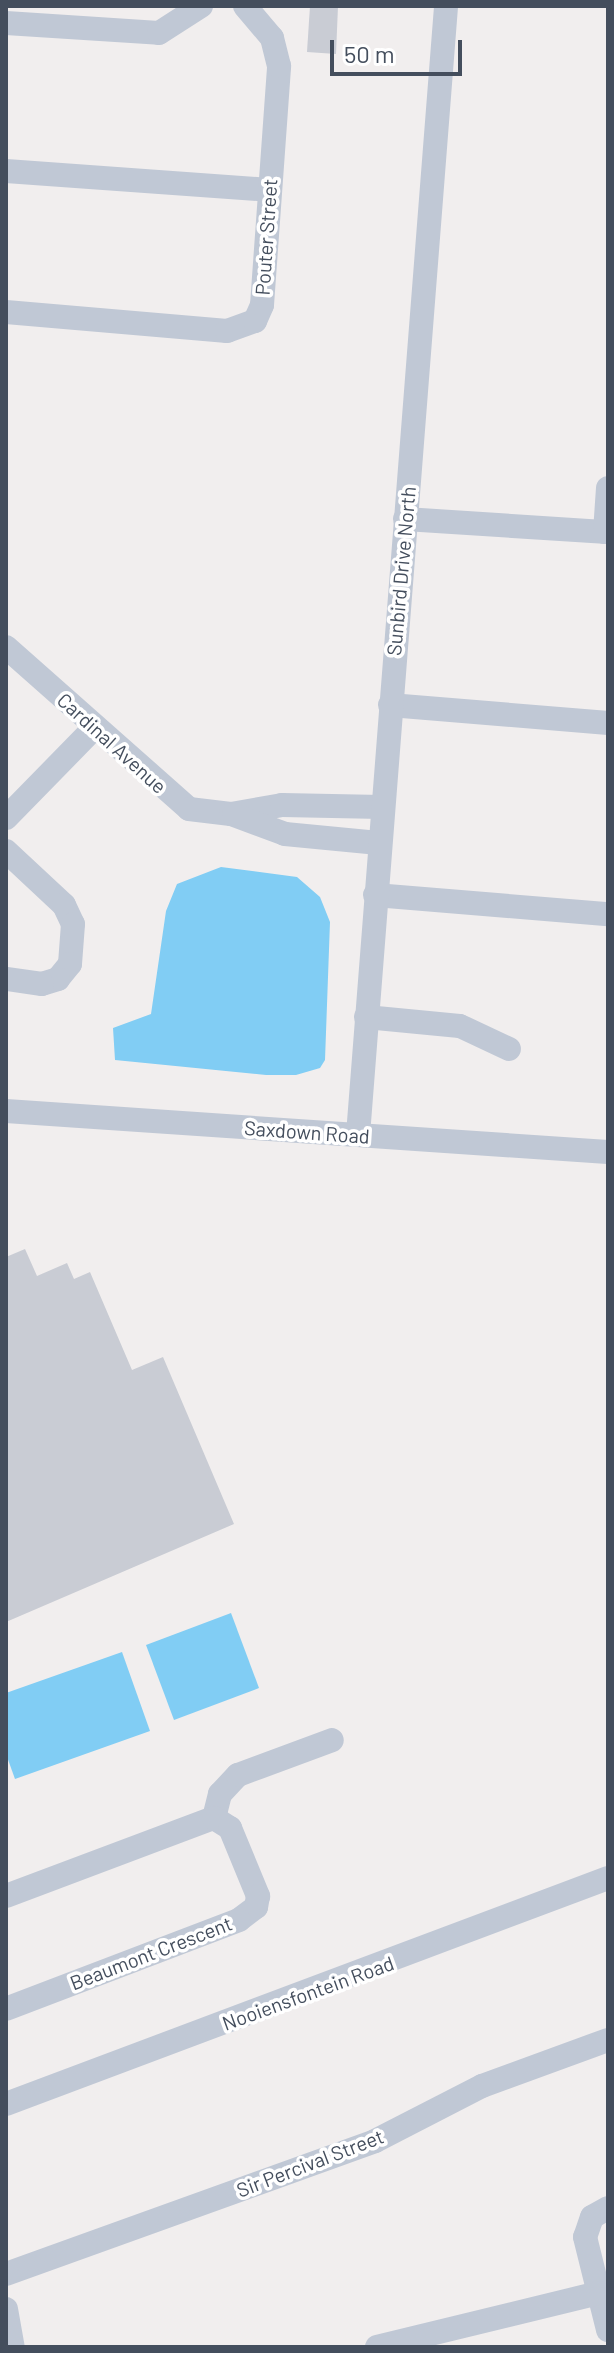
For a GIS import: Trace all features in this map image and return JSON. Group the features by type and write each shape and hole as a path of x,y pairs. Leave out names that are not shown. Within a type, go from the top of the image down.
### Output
{"street":[{"path":"6,23 150,34 173,27 201,6"},
{"name":"Pouter Street","path":"6,312 238,330 255,321 262,305 279,66 272,38 245,6"},
{"name":"Sunbird Drive North","path":"358,1135 446,6"},
{"path":"6,171 269,190"},
{"path":"405,519 606,532 608,488"},
{"name":"Cardinal Avenue","path":"6,647 177,801 206,813 231,814 282,805 382,807"},
{"path":"390,705 608,723"},
{"path":"6,818 94,728"},
{"name":"Cardinal Avenue","path":"231,814 285,834 379,843"},
{"path":"6,851 64,905 73,924 70,964 58,979 42,984 6,979"},
{"path":"375,895 608,914"},
{"path":"366,1017 460,1026 509,1049"},
{"name":"Saxdown Road","path":"6,1111 608,1152"},
{"path":"6,1896 214,1818 220,1794 238,1775 332,1740"},
{"name":"Beaumont Crescent","path":"6,2009 250,1914 258,1896 254,1884 230,1828 214,1818"},
{"name":"Nooiensfontein Road","path":"6,2104 608,1878"},
{"name":"Sir Percival Street","path":"6,2274 375,2141 482,2086 608,2040"},
{"path":"608,2208 592,2217 585,2230 608,2330"},
{"path":"377,2347 599,2293"},
{"path":"6,2309 12,2345"}],"water":[{"path":"221,867 297,877 320,897 330,922 325,1060 320,1068 296,1075 266,1075 115,1060 113,1028 151,1014 166,911 177,884"},
{"path":"231,1613 259,1688 174,1720 146,1645"},
{"path":"122,1652 150,1731 15,1779 6,1754 6,1693"}],"building":[{"path":"310,6 338,6 336,54 307,52"},
{"path":"25,1249 37,1276 67,1263 74,1279 90,1272 132,1370 163,1357 234,1524 6,1622 6,1257"}]}
